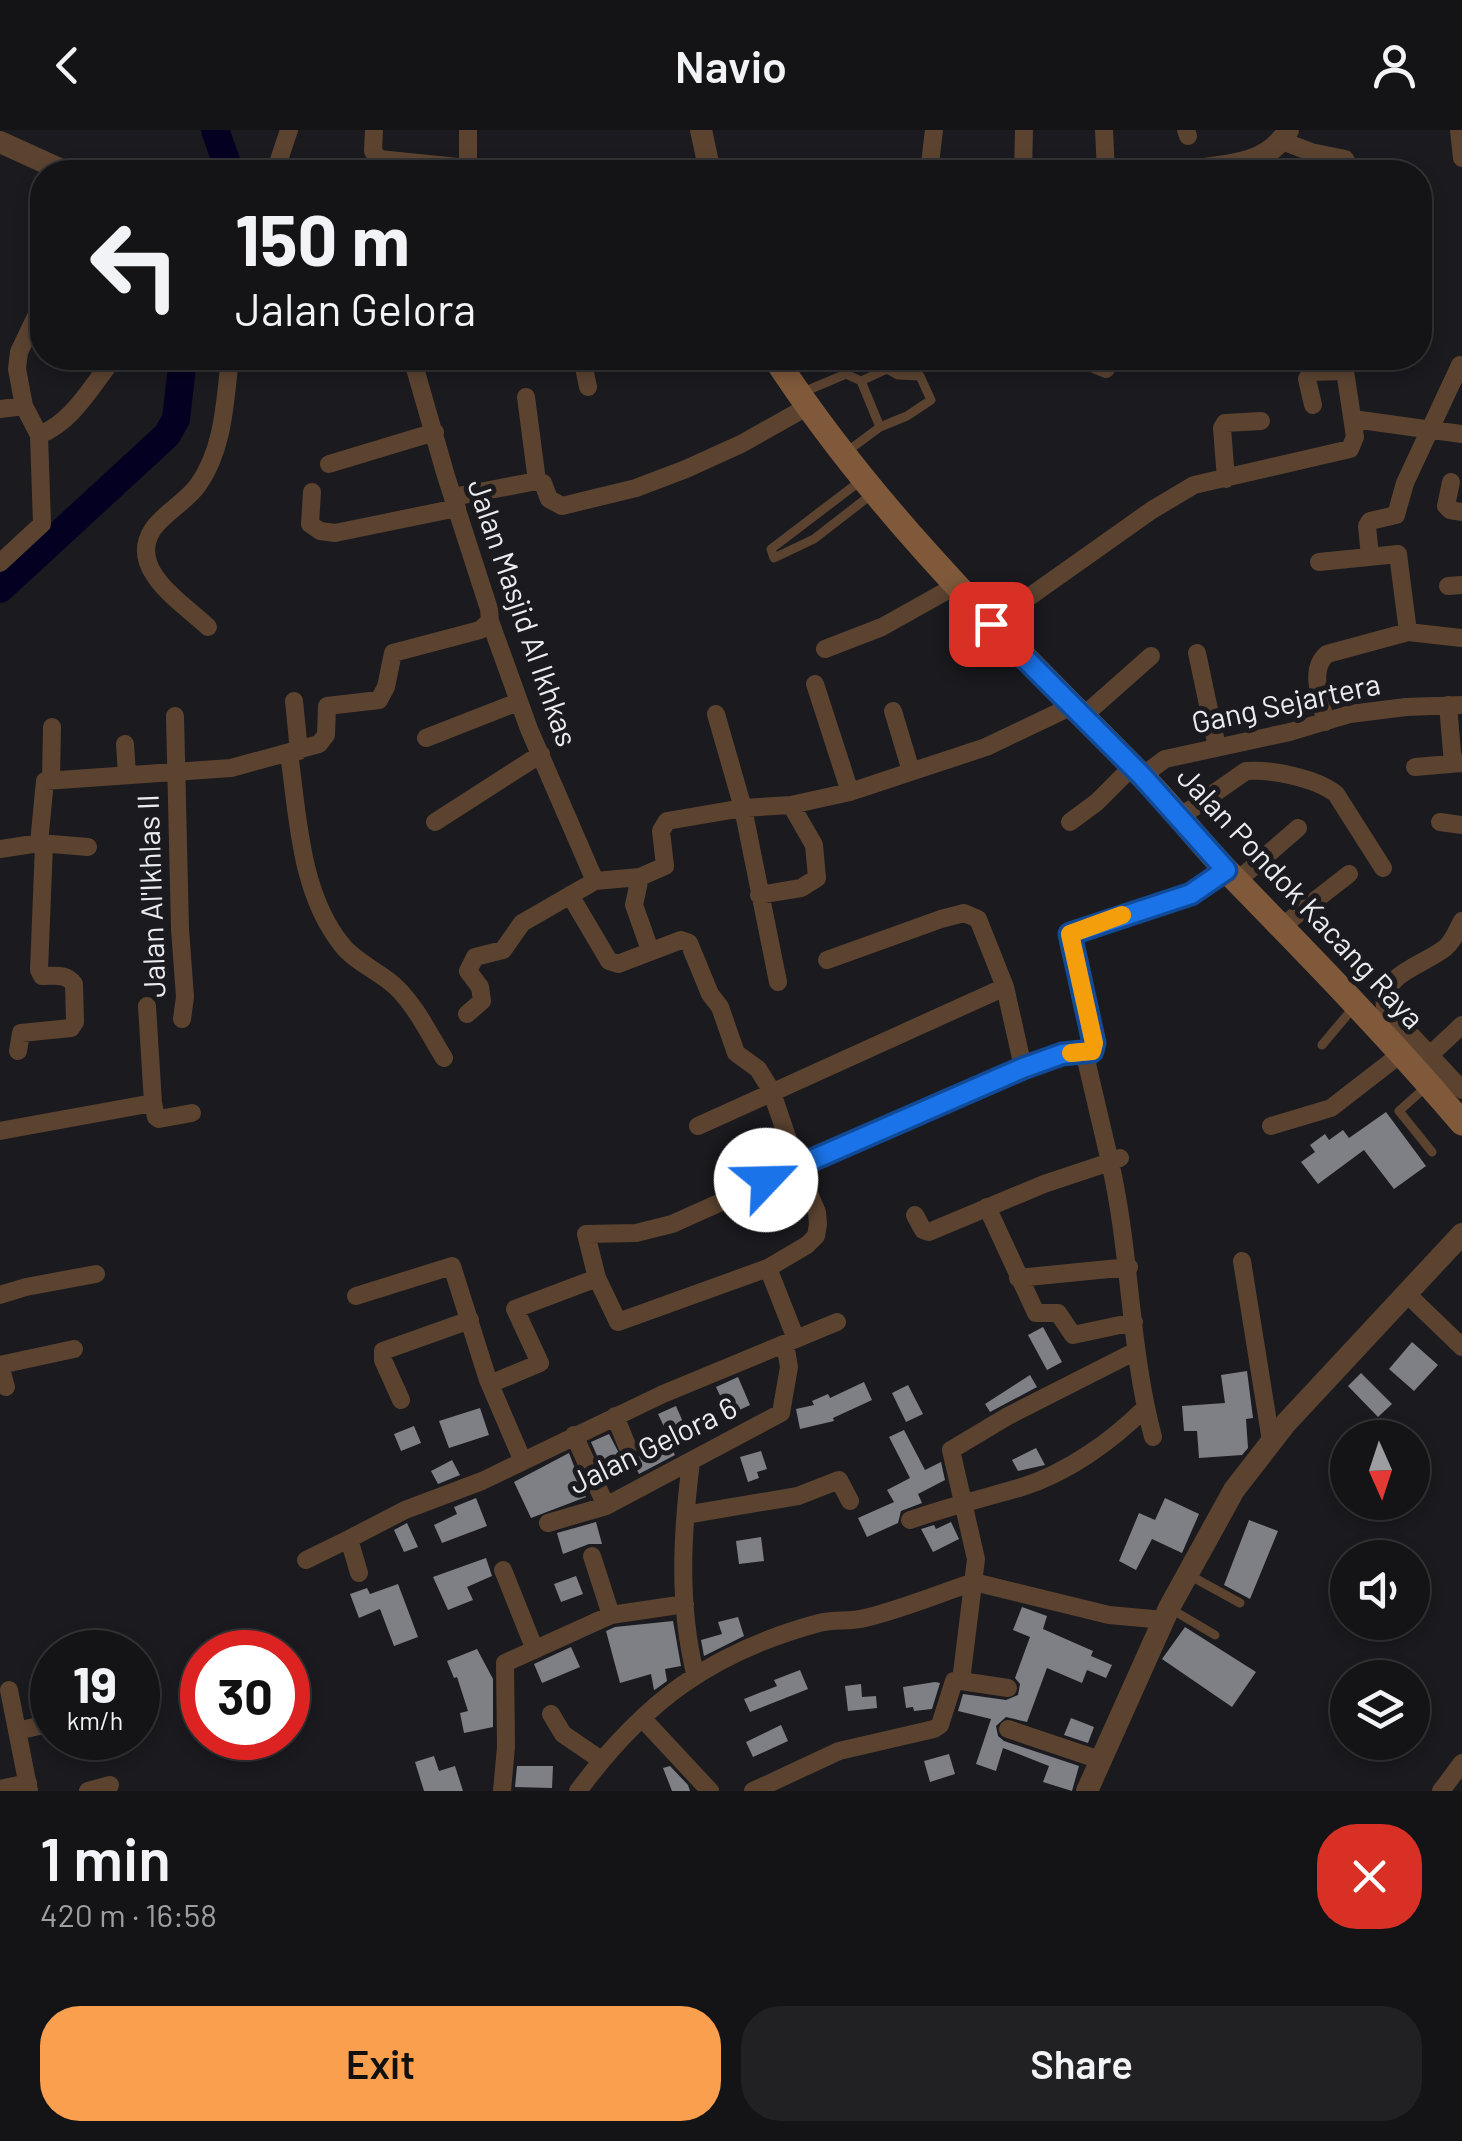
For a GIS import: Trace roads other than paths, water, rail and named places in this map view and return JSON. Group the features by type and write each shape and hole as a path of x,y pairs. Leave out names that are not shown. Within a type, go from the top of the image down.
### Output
{"main road":[{"name":"Jalan Pondok Kacang Raya","path":"783,370 868,486 991,624 1180,817 1462,1123"}],"street":[{"path":"279,160 289,130"},
{"path":"374,130 372,151 379,159 387,160"},
{"path":"468,130 468,160"},
{"path":"701,130 707,160"},
{"path":"930,160 934,130"},
{"path":"1024,130 1024,160"},
{"path":"1104,130 1105,160"},
{"path":"1458,130 1462,158"},
{"path":"1261,160 1285,136 1311,152 1346,160"},
{"path":"0,142 40,160"},
{"path":"0,563 42,524 39,434 24,406 10,352 30,322"},
{"path":"1370,557 1367,526 1370,521 1399,511 1405,483 1460,365"},
{"path":"39,434 57,428 105,370"},
{"path":"208,627 149,572 145,552 152,531 198,484 222,428 229,370"},
{"name":"Jalan Masjid Al Ikhkas","path":"416,370 518,702 594,881"},
{"path":"585,370 588,386"},
{"path":"991,624 1152,510 1194,485 1350,449 1356,437 1345,371 1311,372 1307,379 1312,405"},
{"path":"526,398 537,480"},
{"path":"312,492 310,524 320,532 335,533 537,480 549,499 562,506 636,488 686,469 741,444 803,401"},
{"path":"0,409 24,406"},
{"path":"1353,419 1462,434"},
{"path":"1226,478 1222,428 1225,423 1261,421"},
{"path":"329,464 435,432"},
{"path":"1451,482 1446,506 1462,512"},
{"path":"1320,562 1394,554 1401,559 1408,632"},
{"path":"825,649 882,626 958,585"},
{"path":"51,778 231,768 323,742 327,706 379,700 393,653 480,630 490,621"},
{"path":"1326,722 1316,670 1318,661 1326,654 1408,632 1462,638"},
{"path":"1197,653 1216,747"},
{"path":"467,1014 482,1001 480,987 468,971 475,957 503,950 522,923 594,881 640,877 666,866 661,831 667,821 743,808 791,805 850,792 986,747 1076,712 1151,656"},
{"path":"815,684 850,792"},
{"path":"294,701 302,854 319,906 342,947 395,986 415,1010 444,1058"},
{"path":"426,738 518,702"},
{"path":"1415,767 1457,764 1455,705"},
{"name":"Gang Sejartera","path":"1070,822 1137,772 1164,759 1350,714 1455,705"},
{"path":"893,711 911,772"},
{"path":"716,714 743,808 778,982"},
{"name":"Jalan Al'Ikhlas II","path":"175,716 185,997 182,1019"},
{"path":"18,1050 20,1033 71,1028 75,1022 74,984 66,976 42,976 39,970 42,788 51,778 52,727"},
{"path":"125,744 126,774"},
{"path":"435,822 540,754"},
{"path":"1180,817 1246,771 1313,782 1336,794 1384,868"},
{"path":"759,895 802,888 817,878 814,845 791,805"},
{"path":"1440,822 1462,825"},
{"path":"1153,1437 1136,1351 1116,1160 1087,1064 1094,1043 1070,934 1191,894 1232,875 1298,828"},
{"path":"0,849 42,844 88,847"},
{"path":"1282,928 1349,874"},
{"path":"640,877 634,906 650,950"},
{"path":"570,894 608,961 618,964 681,940 689,943 710,994 720,1007 736,1053 758,1070 771,1090 797,1166 817,1212 816,1236 807,1246 768,1268 618,1322 597,1278 586,1234 636,1233 672,1224 797,1166 1023,1068 1062,1054 1092,1051"},
{"path":"827,960 964,913 978,919 1005,987 1023,1068"},
{"path":"1462,920 1445,948 1387,986 1383,997 1384,1007 1462,1090"},
{"path":"698,1126 1005,987"},
{"path":"147,1006 153,1104 159,1119 192,1113"},
{"path":"1431,1054 1462,1025"},
{"path":"1271,1126 1331,1108 1402,1054"},
{"path":"0,1131 153,1104"},
{"path":"915,1215 923,1230 929,1232 987,1206 1116,1160"},
{"path":"987,1206 1032,1308 1041,1314 1058,1313 1073,1335 1134,1322"},
{"path":"1087,1791 1166,1614 1234,1490 1271,1440 1462,1234"},
{"path":"1242,1261 1271,1440"},
{"path":"356,1296 452,1266 490,1384 522,1459"},
{"path":"1018,1278 1129,1267"},
{"path":"768,1268 791,1342"},
{"path":"0,1295 96,1274"},
{"path":"490,1384 540,1363 515,1309 597,1278"},
{"path":"1407,1294 1462,1347"},
{"path":"401,1400 383,1360 383,1351 470,1320"},
{"path":"306,1560 406,1510 482,1480 615,1416 837,1322"},
{"name":"Jalan Gelora 6","path":"548,1523 606,1506 780,1414 791,1342"},
{"path":"6,1387 0,1365 74,1349"},
{"path":"961,1682 976,1559 950,1454 953,1448 1136,1351"},
{"path":"910,1520 963,1501 1024,1486 1058,1470 1101,1446 1146,1408"},
{"path":"615,1416 628,1448"},
{"path":"574,1435 606,1506"},
{"path":"691,1462 683,1526 685,1631 696,1673"},
{"path":"686,1510 691,1514 760,1504 798,1496 839,1480 850,1501"},
{"path":"350,1539 359,1573"},
{"path":"592,1556 611,1615"},
{"path":"502,1570 535,1650"},
{"path":"578,1791 601,1760 642,1718 696,1673 721,1659 820,1623 869,1617 974,1582 1109,1616 1166,1614"},
{"path":"502,1791 506,1663 611,1615 685,1604"},
{"path":"753,1791 840,1751 934,1729 942,1722 954,1681 1008,1688"},
{"path":"0,1789 29,1787 9,1690"},
{"path":"551,1714 563,1734 601,1760"},
{"path":"642,1718 710,1791"},
{"path":"17,1731 30,1728"},
{"path":"1008,1729 1100,1760"},
{"path":"1441,1791 1462,1763"},
{"path":"88,1791 110,1785"}],"lane":[{"path":"861,381 885,370"},
{"path":"844,454 880,426 918,410 931,400 920,376 898,375 889,370"},
{"path":"803,401 846,374 861,381 880,426"},
{"path":"868,486 814,539 774,558 771,550 868,486"},
{"path":"1322,1044 1356,1005"},
{"path":"1429,1084 1399,1110 1432,1152"},
{"path":"1188,1575 1240,1604"},
{"path":"1166,1614 1215,1634"}],"waterway":[{"path":"215,130 226,160"},
{"path":"0,589 167,435 176,419 182,370"}]}
